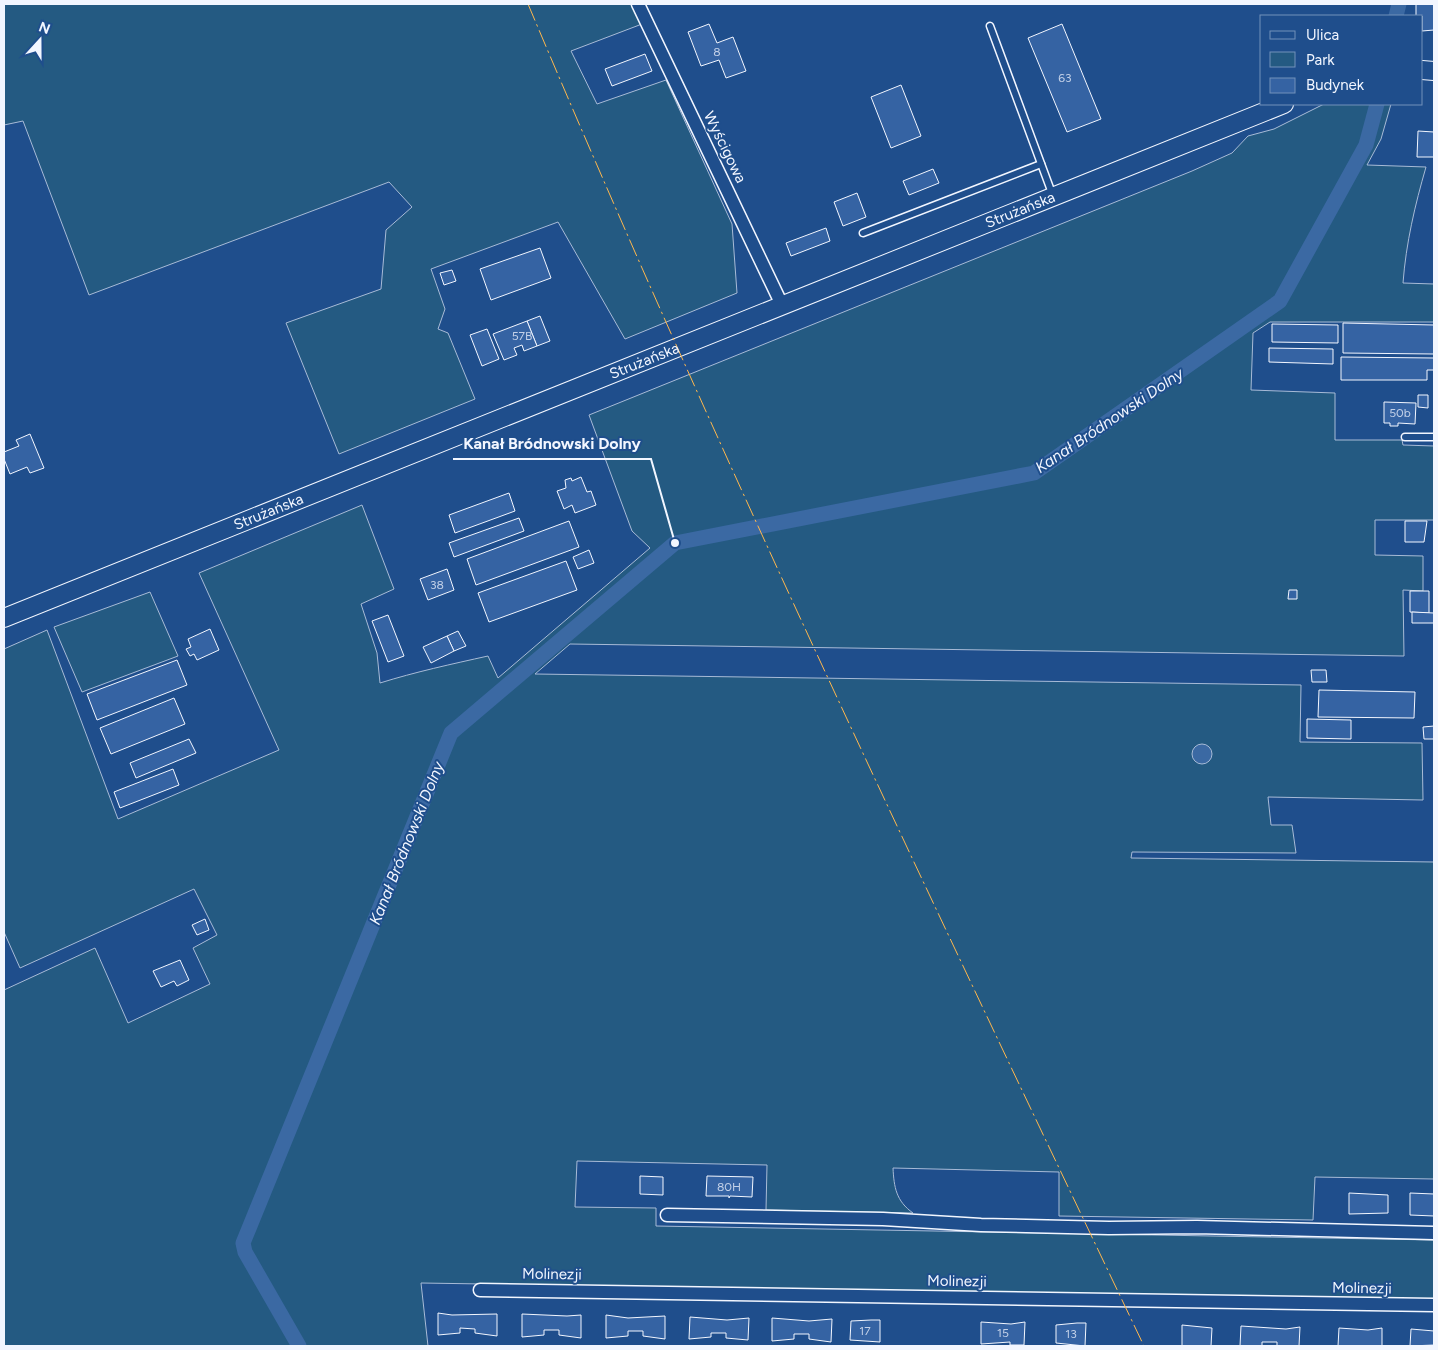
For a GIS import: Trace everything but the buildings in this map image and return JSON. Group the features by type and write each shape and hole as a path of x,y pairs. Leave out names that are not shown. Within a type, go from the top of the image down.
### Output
{"main road":[{"name":"Strużańska","path":"4,618 1281,105"}],"street":[{"name":"Wyścigowa","path":"638,4 782,305"},
{"path":"667,1215 883,1219 981,1225 1109,1228 1197,1227 1434,1233"},
{"name":"Molinezji","path":"480,1290 1434,1305"}],"lane":[{"path":"990,26 1053,196"},
{"path":"863,233 1041,164"},
{"path":"1405,437 1434,437"}],"green space":[{"path":"4,4 632,4 642,24 571,51 597,104 666,80 732,224 737,293 625,339 558,222 431,269 445,309 438,329 448,333 475,399 339,454 286,323 381,289 386,230 412,207 389,182 89,295 23,121 4,125"},
{"path":"1322,105 1391,105 1381,139 1367,165 1426,167 1406,253 1403,283 1434,284 1434,322 1270,322 1253,333 1251,390 1335,393 1335,440 1402,440 1403,445 1434,446 1434,520 1375,520 1375,555 1423,556 1423,591 1403,590 1404,656 570,644 535,674 1301,685 1300,742 1422,743 1423,800 1268,797 1271,825 1292,825 1296,853 1132,852 1131,858 1434,862 1434,1179 1315,1177 1313,1220 1059,1216 1059,1172 893,1168 894,1181 899,1198 913,1213 766,1210 767,1165 577,1161 575,1207 656,1208 656,1226 1434,1240 1434,1299 421,1283 428,1346 4,1346 4,990 95,948 128,1023 210,984 193,948 217,935 194,889 20,968 4,932 4,649 47,630 118,819 279,750 199,573 362,505 394,589 361,604 377,653 380,683 488,656 498,678 650,548 632,531 589,415 1192,171 1232,153 1248,136 1274,129"},
{"path":"150,592 178,656 82,692 54,627"}],"shaded area":[{"path":"1202,744 1209,747 1212,754 1209,761 1202,764 1195,761 1192,754 1195,747"}],"waterway":[{"name":"Kanał Bródnowski Dolny","path":"1396,15 1399,4"},
{"name":"Kanał Bródnowski Dolny","path":"299,1346 245,1252 243,1243 451,733 675,543 1034,473 1280,301 1366,145 1377,105"}],"power":[{"path":"528,4 601,174 751,511 906,846 1144,1346"}],"place":[{"name":"Kanał Bródnowski Dolny","path":"675,543"}]}
